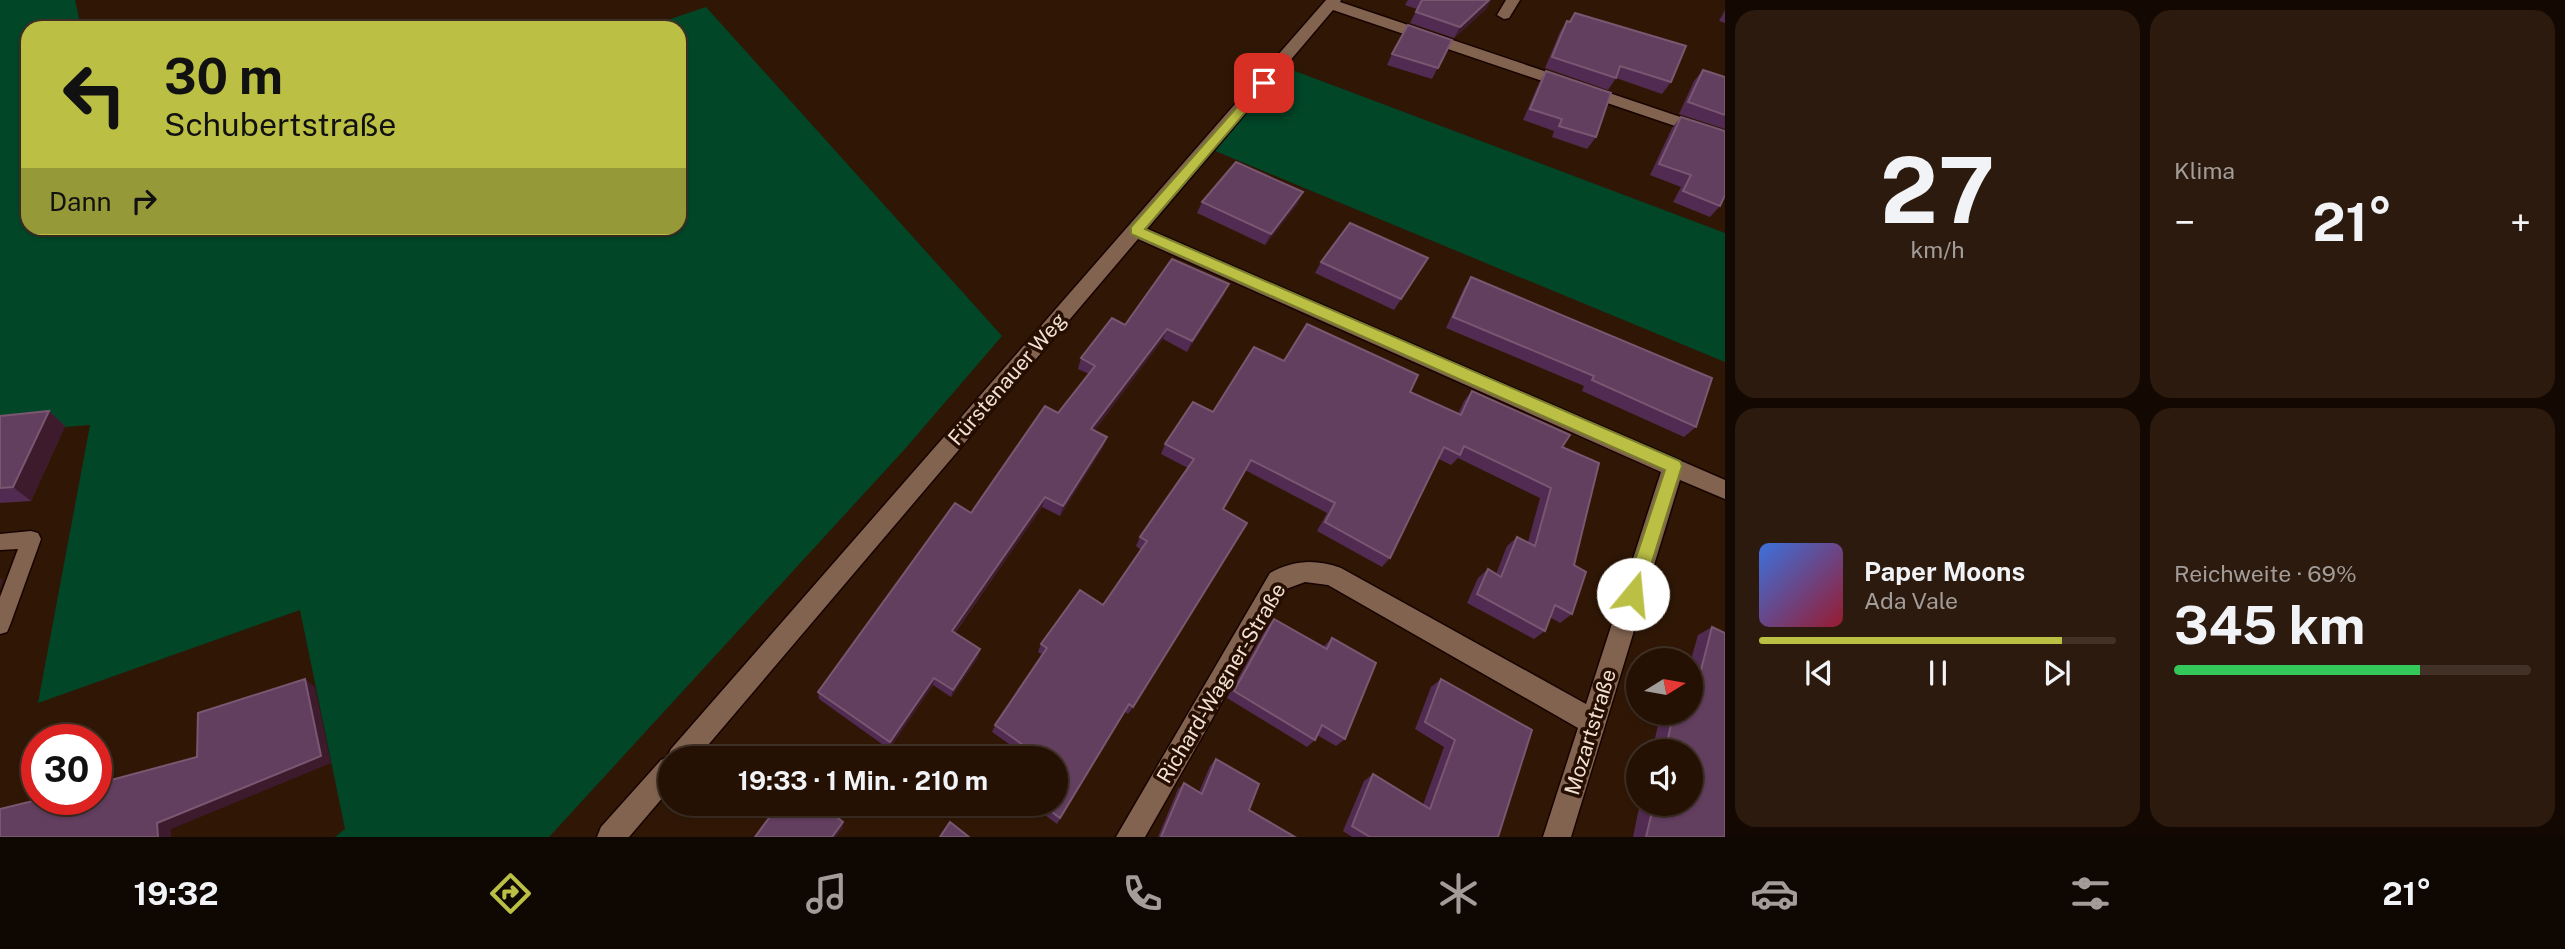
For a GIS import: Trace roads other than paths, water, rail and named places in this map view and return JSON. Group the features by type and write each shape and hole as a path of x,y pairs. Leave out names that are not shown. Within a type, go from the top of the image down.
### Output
{"street":[{"path":"1504,15 1513,0"},
{"path":"1333,2 1725,138"},
{"name":"Fürstenauer Weg","path":"690,746 1333,2"},
{"path":"1136,230 1725,490"},
{"name":"Mozartstraße","path":"1557,837 1674,466"},
{"name":"Richard-Wagner-Straße","path":"1129,837 1278,581 1292,572 1308,569 1333,576 1593,722"},
{"path":"611,837 658,783"}],"lane":[{"path":"0,542 31,539 0,625"}]}
